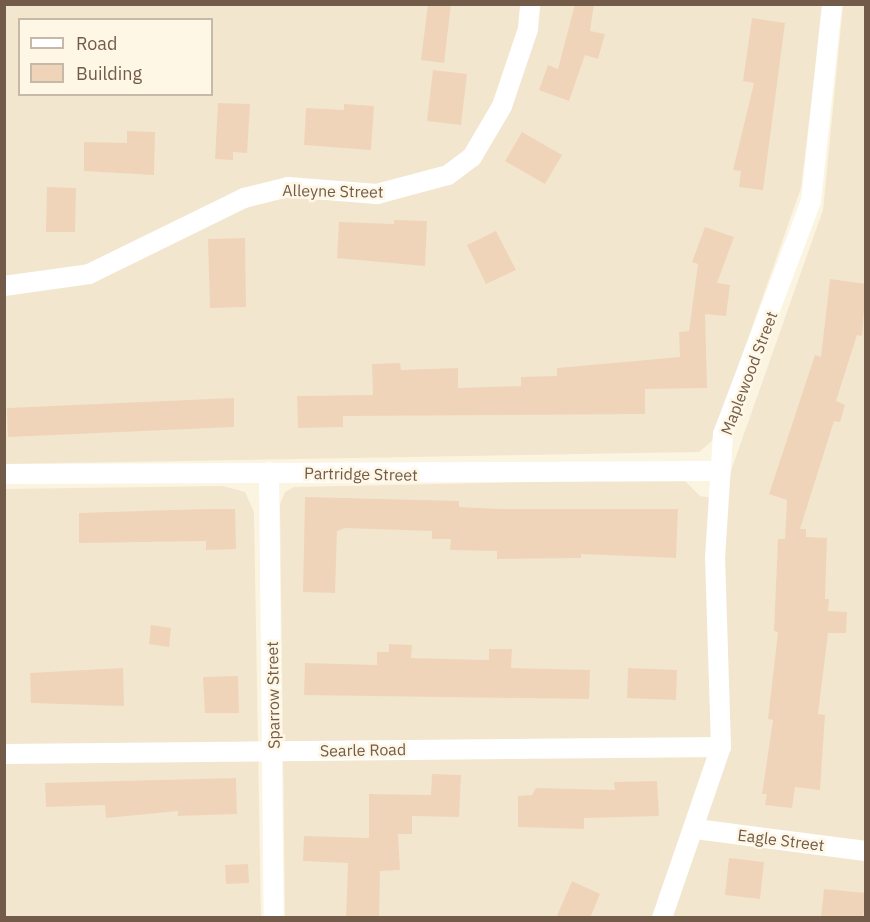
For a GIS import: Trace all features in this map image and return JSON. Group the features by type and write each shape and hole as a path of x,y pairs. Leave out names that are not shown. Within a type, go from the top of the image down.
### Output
{"street":[{"name":"Alleyne Street","path":"4,286 89,274 244,198 288,187 377,194 448,175 472,157 502,106 528,29 530,4"},
{"name":"Maplewood Street","path":"662,918 696,829 721,747 717,471 723,434 811,201 832,4"},
{"name":"Partridge Street","path":"4,474 717,471"},
{"name":"Sparrow Street","path":"269,472 274,752 274,918"},
{"name":"Searle Road","path":"4,754 721,747"},
{"name":"Eagle Street","path":"696,829 866,850"}],"shaded area":[{"path":"4,5 823,5 801,188 712,441 699,452 5,464"},
{"path":"843,5 865,5 865,917 285,917 280,504 285,492 294,487 683,479 700,496 721,499 823,210"},
{"path":"223,486 245,492 254,512 261,917 5,917 4,489"}],"building":[{"path":"428,4 451,4 444,63 421,60"},
{"path":"575,4 594,4 590,31 605,34 598,59 585,55 569,101 539,90 548,65 558,69"},
{"path":"752,18 785,23 763,190 739,187 741,171 733,170 754,83 743,81"},
{"path":"433,70 467,74 461,125 427,121"},
{"path":"218,103 250,104 247,153 233,152 233,160 215,159"},
{"path":"344,104 374,106 371,150 304,145 306,108 344,110"},
{"path":"127,131 155,132 154,175 84,171 84,142 127,143"},
{"path":"522,132 562,155 545,184 505,161"},
{"path":"47,187 76,188 75,232 46,232"},
{"path":"394,220 427,221 425,266 337,258 339,222 394,224"},
{"path":"705,227 734,237 717,283 730,285 726,316 705,314 707,388 645,389 645,414 343,416 343,427 298,428 297,396 373,395 372,364 400,363 401,370 458,368 458,388 521,386 521,377 557,376 557,368 680,357 679,332 689,331 698,264 692,262"},
{"path":"496,231 516,270 486,284 467,245"},
{"path":"245,238 246,307 210,308 208,239"},
{"path":"830,279 866,284 862,336 857,335 836,401 845,405 840,422 834,421 800,529 806,529 806,537 827,538 825,599 829,599 828,611 847,612 846,633 828,633 818,714 825,715 820,790 795,787 792,808 765,805 767,794 762,794 773,720 768,719 778,632 774,631 778,539 785,539 787,500 769,494 815,355 821,357"},
{"path":"234,398 234,427 8,437 7,408"},
{"path":"305,497 459,501 459,507 499,509 678,509 676,558 581,554 581,558 497,559 497,551 450,550 451,539 432,539 432,531 345,528 337,531 335,593 303,592"},
{"path":"235,509 236,549 206,550 206,541 79,543 79,513"},
{"path":"151,625 171,628 169,647 149,644"},
{"path":"389,644 412,645 411,658 489,660 489,649 512,649 511,668 590,670 589,699 304,695 305,663 377,665 377,652 389,652"},
{"path":"123,668 124,706 31,703 30,673"},
{"path":"628,668 677,670 676,700 627,698"},
{"path":"238,676 239,713 205,713 203,677"},
{"path":"432,774 461,775 459,817 412,816 412,834 398,834 400,870 380,871 379,918 346,918 348,863 303,861 304,836 369,838 369,794 431,795"},
{"path":"236,778 237,814 178,816 178,811 106,818 105,805 46,807 45,783"},
{"path":"657,781 659,816 584,818 584,829 518,827 518,796 532,795 536,788 615,790 614,782"},
{"path":"729,858 764,862 760,899 725,895"},
{"path":"248,864 249,883 226,884 225,865"},
{"path":"572,881 600,894 590,918 556,918"},
{"path":"824,889 866,893 863,918 821,918"}]}
